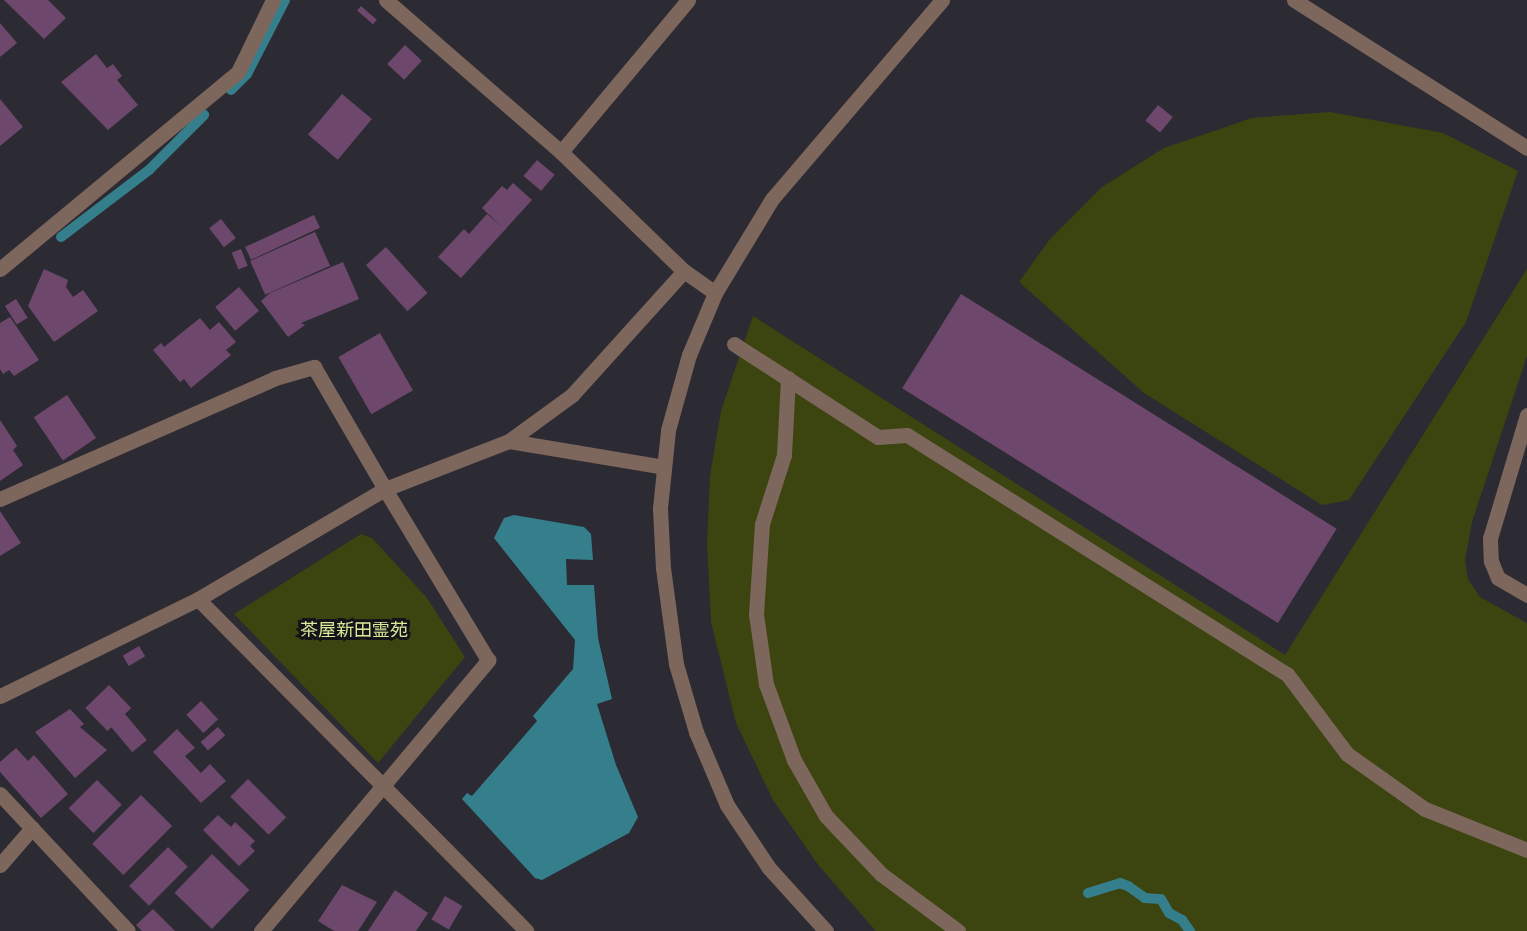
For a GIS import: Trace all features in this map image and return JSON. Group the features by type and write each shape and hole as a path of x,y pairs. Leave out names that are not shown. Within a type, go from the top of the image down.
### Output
{"street":[{"path":"0,269 238,72 273,0"},
{"path":"386,0 561,152 684,271 714,293"},
{"path":"561,152 688,0"},
{"path":"826,931 769,868 727,805 696,732 676,664 663,568 660,508 668,430 689,356 714,293 772,199 942,0"},
{"path":"1294,0 1527,148"},
{"path":"0,696 198,599 385,489 509,441 572,395 684,271"},
{"path":"734,344 878,436 907,435 1287,674 1347,754 1425,809 1527,850"},
{"path":"0,499 275,378 314,367 488,660 261,931"},
{"path":"788,378 784,455 762,524 756,614 766,684 794,760 826,816 881,874 958,931"},
{"path":"1527,415 1490,538 1491,561 1498,578 1527,595"},
{"path":"509,441 664,466"},
{"path":"198,599 527,931"},
{"path":"0,794 128,931"},
{"path":"0,865 32,828"}],"green space":[{"path":"1330,112 1443,133 1518,171 1466,322 1349,500 1322,505 1144,393 1019,282 1050,239 1102,187 1164,148 1252,118"},
{"path":"1527,269 1527,356 1472,522 1465,560 1468,579 1480,597 1527,623 1527,931 876,931 819,866 773,800 736,723 711,622 707,543 710,476 721,411 753,316 1285,655"},
{"name":"茶屋新田霊苑","path":"361,534 372,538 427,598 465,657 378,763 234,614"}],"water":[{"path":"514,515 584,527 591,534 593,560 566,559 567,585 594,585 598,638 612,699 597,704 616,765 638,817 629,833 542,880 535,878 462,799 467,793 472,796 537,721 533,716 573,669 575,640 494,538 504,518"}],"building":[{"path":"4,0 48,0 66,18 44,39"},
{"path":"361,6 377,20 373,24 357,11"},
{"path":"0,23 17,43 0,57"},
{"path":"405,45 422,61 404,80 387,64"},
{"path":"96,54 107,68 113,64 122,76 117,80 138,105 108,130 61,82"},
{"path":"342,94 372,119 338,160 308,135"},
{"path":"0,99 23,127 0,146"},
{"path":"1158,105 1173,117 1160,133 1145,121"},
{"path":"537,160 555,175 541,191 524,176"},
{"path":"513,183 532,200 461,278 438,257 464,229 469,234 487,214 502,227 482,208 502,186 507,190"},
{"path":"314,215 320,228 251,260 245,247"},
{"path":"221,219 236,238 224,247 209,228"},
{"path":"315,232 330,266 265,295 250,261"},
{"path":"386,247 427,293 407,311 366,265"},
{"path":"241,249 248,266 238,269 232,253"},
{"path":"343,262 359,299 301,323 305,325 288,337 261,301 270,293"},
{"path":"44,269 68,280 66,287 73,297 83,290 98,311 54,342 28,306"},
{"path":"239,287 259,311 235,331 215,307"},
{"path":"961,294 1337,529 1278,623 902,388"},
{"path":"16,299 28,318 17,325 5,306"},
{"path":"10,317 39,360 14,376 9,370 3,374 0,369 0,323"},
{"path":"200,318 210,330 219,322 236,342 226,350 231,355 191,388 184,379 180,382 153,350 161,343 164,347"},
{"path":"380,333 413,390 371,414 338,357"},
{"path":"67,395 96,438 63,460 34,417"},
{"path":"0,420 17,446 13,450 23,465 0,481"},
{"path":"0,511 21,543 0,556"},
{"path":"139,646 145,656 129,666 123,656"},
{"path":"109,685 131,708 107,731 85,708"},
{"path":"201,701 218,719 203,733 186,715"},
{"path":"70,709 84,724 80,727 107,750 75,778 35,732"},
{"path":"125,714 147,740 132,752 110,726"},
{"path":"218,727 225,735 208,750 201,742"},
{"path":"177,729 195,748 185,756 201,773 210,764 226,781 201,803 153,752"},
{"path":"16,748 28,761 34,755 68,794 41,818 0,772 0,762"},
{"path":"248,779 286,817 269,835 230,797"},
{"path":"97,780 122,805 93,833 69,808"},
{"path":"141,795 172,826 123,875 92,844"},
{"path":"218,815 231,827 235,822 255,841 250,846 255,851 239,866 203,830"},
{"path":"168,847 188,867 149,906 129,886"},
{"path":"212,854 249,890 212,929 174,893"},
{"path":"342,885 377,902 358,931 334,931 318,921"},
{"path":"395,890 428,913 416,931 368,931"},
{"path":"445,896 462,906 449,929 432,919"},
{"path":"153,909 175,931 142,931 136,925"}],"waterway":[{"path":"231,90 247,74 285,0"},
{"path":"61,237 149,170 204,115"},
{"path":"1088,893 1120,883 1145,898 1161,899 1169,913 1182,920 1190,931"}]}
